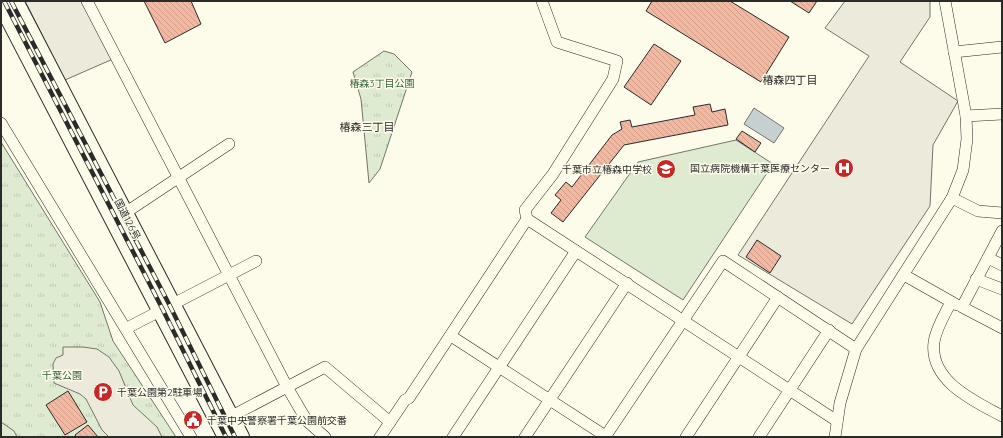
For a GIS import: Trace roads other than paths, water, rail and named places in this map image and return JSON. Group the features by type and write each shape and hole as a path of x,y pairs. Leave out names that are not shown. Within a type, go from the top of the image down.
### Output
{"highway":[{"name":"国道126号","path":"15,1 125,213 165,307 226,437"},
{"name":"国道126号","path":"1,4 165,307 241,437"}],"street":[{"path":"87,1 287,387 307,421 325,437"},
{"path":"542,1 557,42 617,61 613,79 553,174 525,210 527,219 740,356 837,421"},
{"path":"835,436 840,403 856,349 952,198 963,170 966,154 966,116 945,1"},
{"path":"954,52 1002,46"},
{"path":"966,116 1002,114"},
{"path":"1,123 191,437"},
{"path":"125,213 229,144"},
{"path":"952,198 978,211 1001,210"},
{"path":"380,437 405,400 409,398 451,336 527,219"},
{"path":"962,306 1002,231"},
{"path":"453,437 576,251"},
{"path":"988,258 1002,265"},
{"path":"126,328 256,261"},
{"path":"451,336 606,437 723,261 856,349"},
{"path":"904,275 951,302 962,306 1002,328"},
{"path":"976,279 1002,289"},
{"path":"525,437 627,283"},
{"path":"686,437 778,297"},
{"path":"951,302 934,340 935,359 939,368 948,380 968,397 1002,416"},
{"path":"759,437 829,330"},
{"path":"230,417 325,367 390,422"}],"railway":[{"path":"4,1 162,308 226,437"},
{"path":"11,1 169,304 235,437"}],"place":[{"name":"国立病院機構千葉医療センター","path":"844,168"},
{"name":"千葉市立椿森中学校","path":"666,169"},
{"name":"千葉公園第2駐車場","path":"103,392"},
{"name":"千葉中央警察署千葉公園前交番","path":"193,420"}],"district":[{"name":"椿森四丁目","path":"790,80"},
{"name":"椿森三丁目","path":"367,127"}],"park label":[{"name":"椿森3丁目公園","path":"382,83"},
{"name":"千葉公園","path":"62,375"}]}
